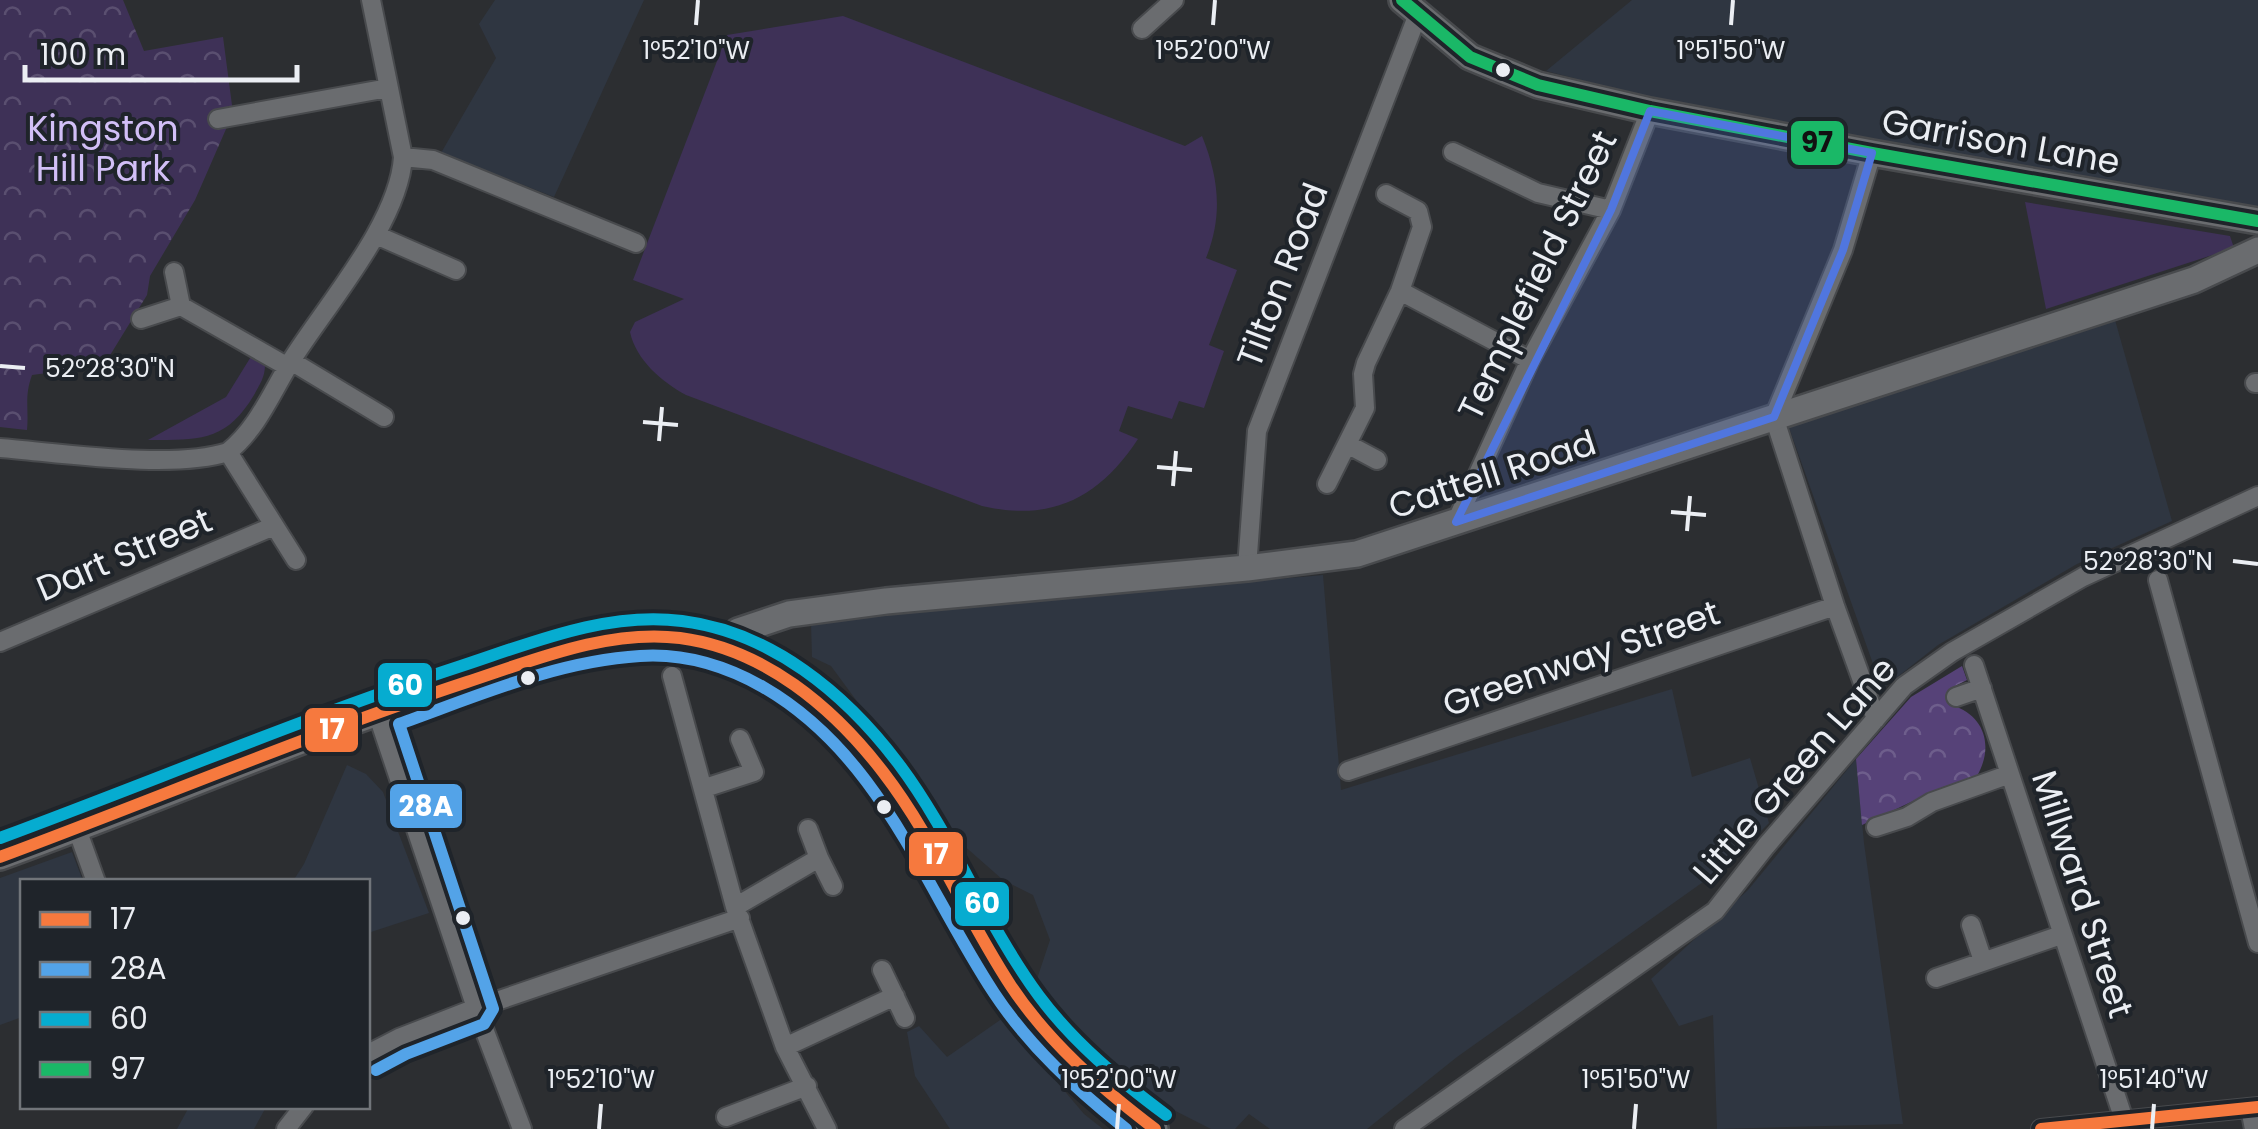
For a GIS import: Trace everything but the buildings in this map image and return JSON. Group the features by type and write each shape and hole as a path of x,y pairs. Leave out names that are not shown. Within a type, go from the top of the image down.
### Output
{"main road":[{"name":"Garrison Lane","path":"1410,7 1470,57 1538,85 1650,111 1872,153 2258,221"},
{"name":"Cattell Road","path":"726,648 738,632 789,614 1357,554 2194,280 2258,250"},
{"path":"0,857 377,713 575,649 625,640 679,638 726,648 780,674 838,717 902,799 1025,1005 1060,1050 1156,1129"}],"street":[{"path":"0,448 203,460 228,452 249,435 290,364 376,235 402,174 403,157 371,0"},
{"path":"1142,29 1174,0"},
{"name":"Tilton Road","path":"1247,568 1257,431 1410,7"},
{"path":"218,119 388,88"},
{"name":"Templefield Street","path":"1456,522 1530,360 1611,210 1650,111"},
{"path":"1453,152 1538,193 1611,210"},
{"path":"1872,153 1843,250 1774,417 1834,606 1876,720"},
{"path":"403,157 433,160 636,243"},
{"path":"1327,484 1364,408 1366,362 1400,291 1422,222 1414,208 1386,194"},
{"path":"376,235 456,270"},
{"path":"174,272 180,306"},
{"path":"1400,291 1530,360"},
{"path":"141,319 180,306 384,418"},
{"path":"1347,444 1376,460"},
{"path":"228,452 296,560"},
{"name":"Little Green Lane","path":"1404,1129 1715,911 1904,686 1962,646 2084,577 2258,496"},
{"name":"Dart Street","path":"0,642 274,526"},
{"path":"2158,580 2258,943"},
{"name":"Greenway Street","path":"1348,771 1834,606"},
{"name":"Millward Street","path":"1974,665 2124,1120"},
{"path":"672,676 738,913 786,1047 827,1129"},
{"path":"1956,697 1982,688"},
{"path":"377,713 476,1008 522,1129"},
{"path":"705,788 754,772 740,739"},
{"path":"1876,827 1907,818 1932,802 2010,774"},
{"path":"78,829 95,879"},
{"path":"808,829 833,886"},
{"path":"370,1053 476,1008 738,913 818,858"},
{"path":"1970,926 1983,962"},
{"path":"1936,978 2061,935"},
{"path":"882,970 905,1018"},
{"path":"786,1047 895,996"},
{"path":"726,1117 807,1086"},
{"path":"2041,1129 2254,1107 2254,1129"},
{"path":"286,1129 302,1109"}],"highlighted area":[{"path":"1650,111 1872,153 1843,250 1774,417 1456,522 1611,210"}],"shaded area":[{"path":"495,0 644,0 554,197 441,153 496,58 479,24"},
{"path":"1632,0 2258,0 2258,207 2163,195 1675,104 1546,71"},
{"path":"2115,320 2172,521 2077,564 1938,645 1882,689 1788,425"},
{"path":"1323,575 1341,790 1672,689 1692,777 1750,758 1769,823 1727,865 1457,1057 1367,1129 1270,1129 1249,1114 1235,1129 1211,1129 1148,1097 1073,1038 1036,982 1050,940 1033,895 1003,880 961,843 831,666 812,657 811,624 912,611"},
{"path":"1856,759 1903,1124 1717,1129 1713,1015 1679,1026 1651,979 1748,890"},
{"path":"347,765 366,774 383,792 429,913 370,932 370,879 294,879"},
{"path":"72,852 82,879 20,879 20,1018 0,1025 0,878"},
{"path":"1003,1018 1084,1114 1103,1129 950,1129 915,1076 907,1032 919,1026 947,1057"},
{"path":"187,1109 265,1109 254,1129 177,1129"}],"green space":[{"name":"Kingston Hill Park","path":"0,0 123,0 144,51 223,37 233,113 195,200 150,276 147,295 104,365 32,375 27,396 27,430 0,427"},
{"path":"843,16 1185,146 1202,136 1217,197 1215,227 1206,258 1237,270 1209,345 1224,351 1204,408 1179,401 1172,419 1128,406 1119,431 1138,439 1107,477 1072,501 1030,511 982,506 686,395 651,369 633,342 630,332 635,322 684,299 633,280 727,35"},
{"path":"2025,202 2230,236 2234,248 2046,309"},
{"path":"252,355 265,365 263,377 233,422 197,438 148,440 226,397"},
{"path":"1962,666 1967,680 1953,687 1952,705 1972,717 1983,733 1985,754 1977,776 1943,787 1862,825 1856,759 1911,697"}],"transit line":[{"name":"97","path":"1402,0 1470,57 1538,85 1650,111 1872,153 2258,221"},
{"name":"60","path":"0,838 345,706 542,639 598,625 654,619 715,627 775,652 804,670 877,737 918,791 1039,996 1098,1060 1166,1115"},
{"name":"17","path":"0,857 349,723 545,656 599,642 653,636 711,644 768,668 842,725 883,772 918,823 994,959 1026,1007 1077,1064 1155,1129"},
{"name":"28A","path":"376,1070 484,1024 493,1009 399,724 548,672 609,659 673,657 719,667 763,687 804,715 839,748 896,825 1008,1012 1055,1066 1126,1129"},
{"name":"17","path":"2041,1129 2258,1107"}]}
